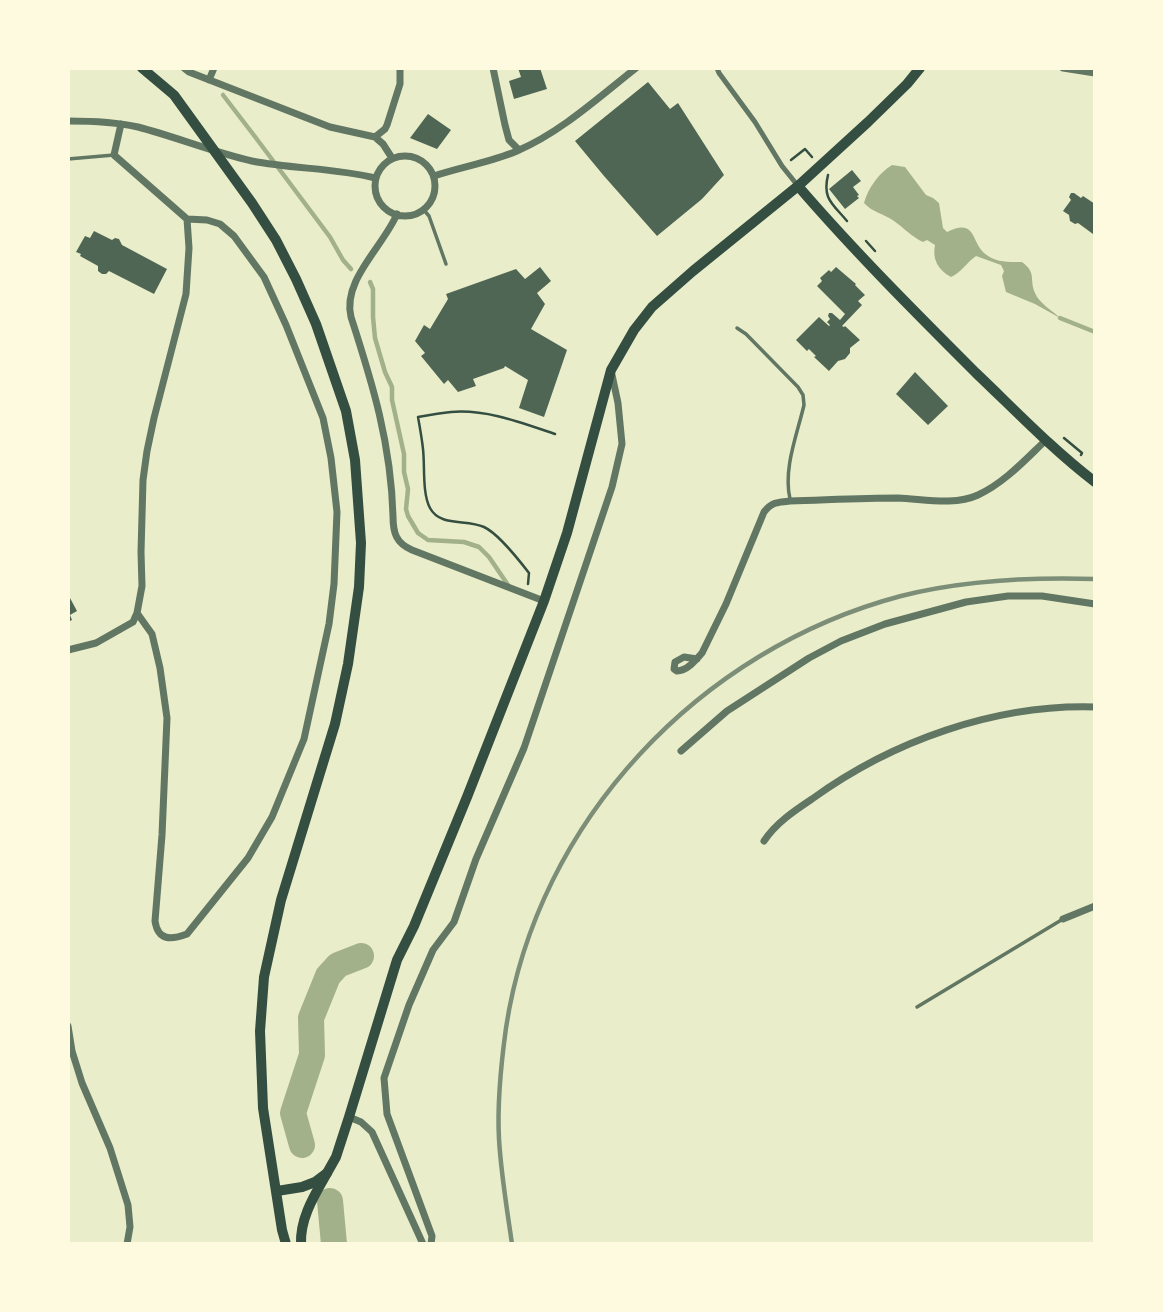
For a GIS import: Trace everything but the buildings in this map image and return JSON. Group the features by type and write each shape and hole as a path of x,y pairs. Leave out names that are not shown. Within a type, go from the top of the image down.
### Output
{"main road":[{"path":"142,68 174,95 276,240 316,324 346,411 355,460 361,543 359,587 350,651 335,724 281,900 264,977 260,1031 263,1108 286,1244"},
{"path":"301,1244 300,1232 306,1212 336,1157 397,961 457,823 544,601 567,533 611,370 634,330 652,307 797,186 877,113 920,68"},
{"path":"797,186 902,299 1045,440 1095,482"},
{"path":"277,1191 302,1187 327,1173"}],"street":[{"path":"209,80 214,68"},
{"path":"375,137 387,125 400,84 400,68"},
{"path":"493,68 509,140 519,150"},
{"path":"434,176 519,150 560,128 636,68"},
{"path":"718,68 797,186"},
{"path":"1063,68 1095,73"},
{"path":"186,70 330,127 375,137 392,158"},
{"path":"186,70 196,83"},
{"path":"68,121 121,124 268,164 375,178"},
{"path":"121,124 114,155 187,219 207,220 220,225 234,236 264,277 323,418 337,512 334,584 329,624 304,739 272,817 248,858 187,934 172,939 162,936 156,928 155,920 163,821 167,718 152,634 137,613"},
{"path":"414,157 431,169 434,176 436,189 433,198 423,209 405,216 384,208 374,187 375,178 382,166 392,158 414,157"},
{"path":"397,214 352,289 349,305 385,433 396,538 412,550 544,601"},
{"path":"68,650 96,643 132,622 137,613 142,586 143,480 147,451 186,294 189,248 187,219"},
{"path":"431,1244 432,1236 387,1114 384,1077 414,994 433,950 454,922 476,859 524,748 612,487 622,444 618,402 611,370"},
{"path":"697,659 713,633 764,512 770,505 790,501 965,499 979,494 1003,478 1045,440"},
{"path":"681,751 727,711 809,658 841,641 885,624 966,602 1008,596 1042,596 1095,604"},
{"path":"764,841 776,826 840,779 872,761 939,732 1010,714 1095,707"},
{"path":"1063,919 1095,906"},
{"path":"68,1026 82,1083 110,1148 128,1205 130,1227 127,1244"},
{"path":"349,1117 361,1122 372,1132 423,1244"}],"lane":[{"path":"68,159 114,155"},
{"path":"423,209 429,216 446,264"},
{"path":"737,328 746,334 803,395 804,405 788,474 790,501"},
{"path":"917,1007 1063,919"}],"path":[{"path":"524,594 529,573 492,532 469,522 440,519 433,514 426,488 418,417 454,412 479,413 555,434"}],"shaded area":[{"path":"892,165 905,167 926,195 939,203 943,228 947,232 956,228 968,229 984,253 993,259 1022,262 1027,266 1037,297 1060,318 1006,292 1001,265 976,256 951,277 937,264 935,245 927,240 919,240 894,221 867,206 864,203 871,186"}],"waterway":[{"path":"223,95 351,269"},
{"path":"370,282 373,289 375,338 392,387 392,400 404,454 408,516 418,533 428,540 464,542 479,547 508,585"},
{"path":"1060,318 1095,332"},
{"path":"302,1145 293,1113 312,1055 311,1018 328,976 338,965 361,956"},
{"path":"330,1201 334,1244"}],"railway":[{"path":"512,1244 500,1152 499,1097 506,1028 524,952 553,881 592,814 640,754 696,701 759,657 828,621 901,596 949,586 1021,579 1095,579"}]}
